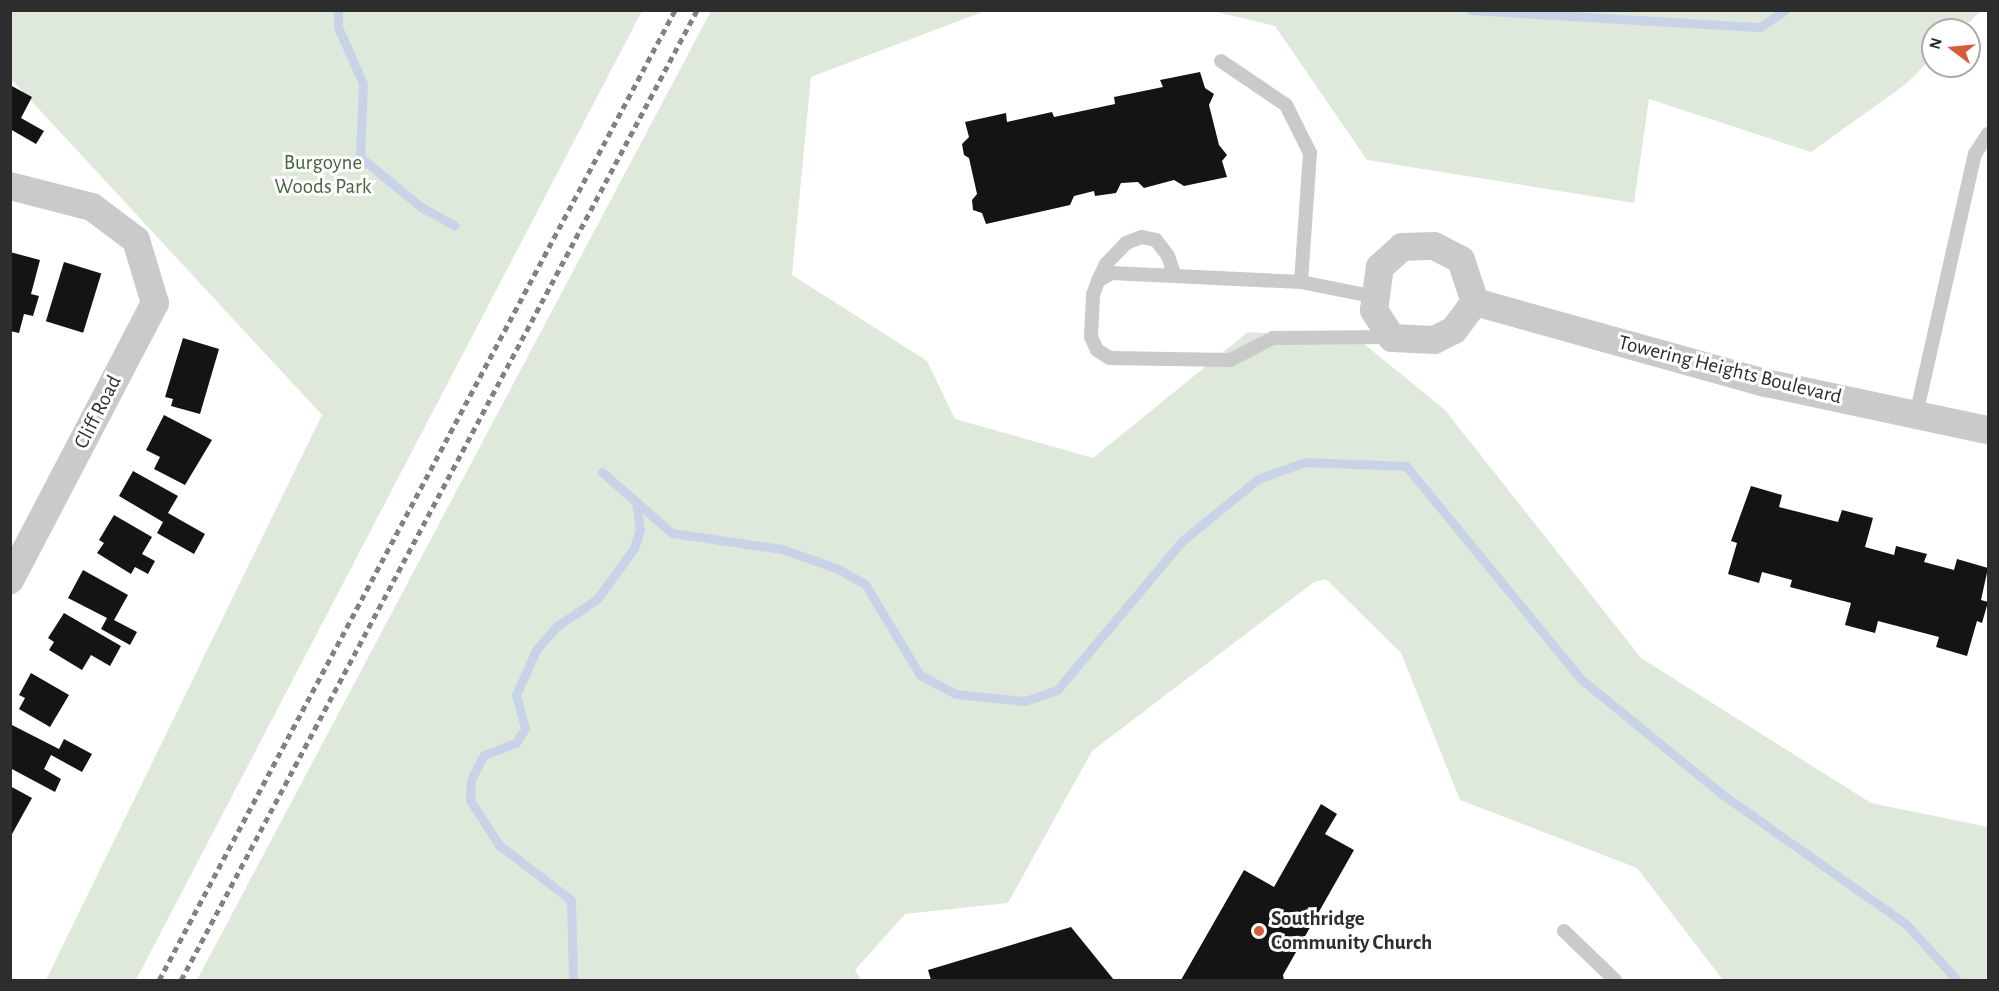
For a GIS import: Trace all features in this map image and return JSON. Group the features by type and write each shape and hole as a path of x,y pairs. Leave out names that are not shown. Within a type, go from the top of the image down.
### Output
{"street":[{"name":"Cliff Road","path":"10,186 92,207 136,240 154,303 10,580"},
{"path":"1434,246 1461,260 1475,302 1454,330 1434,340 1392,337 1374,310 1376,297 1380,267 1402,247 1434,246"},
{"name":"Towering Heights Boulevard","path":"1475,302 1766,383 1989,430"}],"lane":[{"path":"1221,61 1286,105 1310,153 1301,282"},
{"path":"1916,415 1975,154 1989,134"},
{"path":"1175,276 1168,256 1156,240 1142,237 1126,243 1106,264 1093,295 1091,337 1097,350 1110,358 1230,360 1274,338 1392,337"},
{"path":"1098,281 1111,273 1301,282 1376,297"},
{"path":"1564,931 1615,981"}],"green space":[{"name":"Burgoyne Woods Park","path":"11,11 642,11 136,980 46,980 322,415 11,79"},
{"path":"711,11 985,11 811,77 792,275 927,361 955,419 1093,458 1248,332 1358,339 1445,410 1641,658 1871,803 1988,827 1988,980 1723,980 1637,868 1460,800 1401,653 1326,579 1314,582 1092,751 1008,903 905,914 855,970 861,980 197,980"},
{"path":"1213,11 1981,11 1974,18 1921,18 1921,69 1906,84 1811,152 1649,99 1634,203 1367,160 1275,26"}],"building":[{"path":"1200,72 1205,88 1214,94 1209,105 1219,145 1227,155 1222,161 1227,177 1184,186 1174,180 1144,188 1138,182 1121,183 1116,193 1095,196 1094,191 1074,196 1070,205 986,224 982,213 973,210 972,200 977,194 969,158 964,155 962,144 969,137 965,122 1006,113 1007,122 1052,112 1054,117 1115,104 1114,97 1163,87 1160,80"},
{"path":"10,85 32,97 21,118 44,131 36,144 10,129"},
{"path":"10,252 40,260 31,294 39,296 33,316 24,314 19,333 10,331"},
{"path":"64,262 101,273 83,333 46,321"},
{"path":"183,338 219,349 200,414 171,406 173,399 165,397"},
{"path":"164,415 212,440 185,485 154,469 160,457 146,450"},
{"path":"133,471 178,496 168,513 205,534 194,554 157,533 163,522 119,496"},
{"path":"1751,486 1782,495 1779,507 1838,522 1842,510 1873,518 1865,547 1894,555 1896,546 1927,554 1924,562 1954,570 1957,559 1988,568 1981,600 1988,602 1982,623 1977,621 1967,656 1936,647 1939,637 1878,621 1875,633 1845,625 1851,603 1790,587 1792,580 1762,572 1759,583 1728,574 1737,543 1731,541"},
{"path":"114,515 152,537 142,554 155,561 148,574 135,567 131,574 97,553 104,543 99,540"},
{"path":"83,570 128,595 114,620 137,632 130,645 101,629 107,618 68,598"},
{"path":"64,613 121,646 110,666 91,655 82,670 49,650 54,642 48,638"},
{"path":"31,673 69,695 50,727 19,709 25,698 19,695"},
{"path":"10,724 59,749 64,739 92,754 82,772 51,755 44,769 61,779 55,792 10,768"},
{"path":"10,786 32,798 12,834 10,833"},
{"name":"Southridge Community Church","path":"1321,804 1337,814 1325,834 1354,850 1283,975 1284,980 1181,980 1244,870 1274,887"},
{"path":"1071,927 1114,980 931,980 928,970"}],"waterway":[{"path":"338,10 338,27 363,84 360,157 421,207 454,225"},
{"path":"1471,10 1760,27 1785,10"},
{"path":"602,472 672,533 782,549 836,568 865,584 920,675 955,694 1025,701 1057,690 1182,541 1258,479 1305,462 1406,466 1582,680 1723,795 1906,924 1957,980"},
{"path":"573,980 571,900 499,845 470,800 471,780 484,755 516,743 525,728 516,695 536,650 557,626 597,599 634,548 640,530 636,503"}],"railway":[{"path":"159,980 675,10"},
{"path":"181,980 697,10"}],"place":[{"name":"Southridge Community Church","path":"1259,931"}]}
